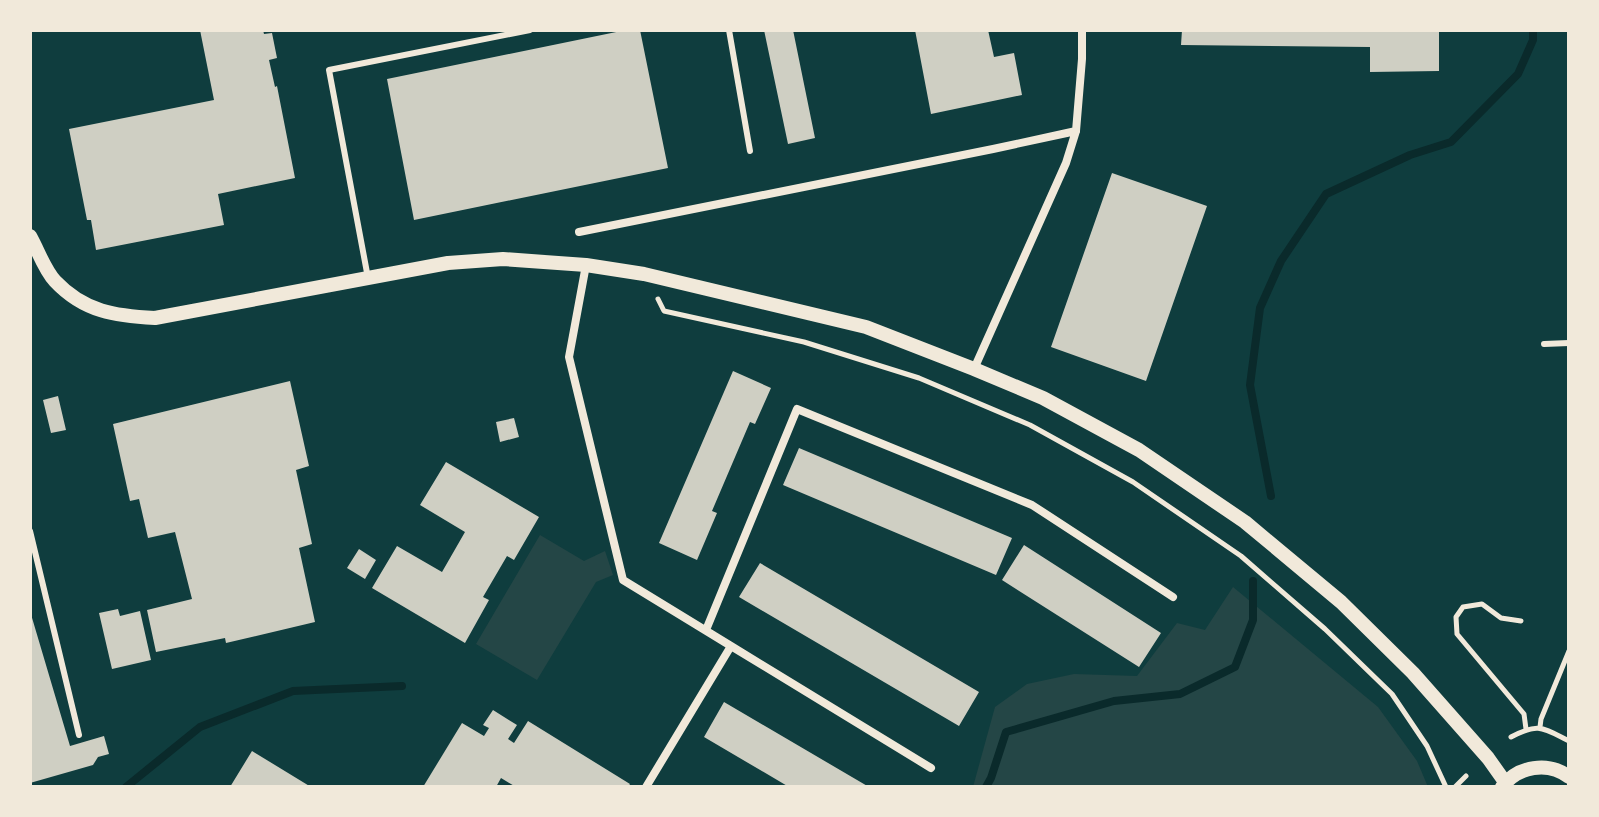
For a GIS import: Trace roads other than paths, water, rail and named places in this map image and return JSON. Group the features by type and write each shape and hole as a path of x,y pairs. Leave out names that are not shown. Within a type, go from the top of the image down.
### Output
{"street":[{"path":"974,369 1066,163 1076,131 1082,30"},
{"path":"579,232 1076,131"},
{"path":"30,236 54,280 83,304 119,316 155,318 448,263 503,259 586,265 644,274 866,327 1043,398 1139,450 1245,522 1341,602 1413,673 1488,758 1503,785 1517,773 1532,768 1548,768 1569,777"},
{"path":"586,265 569,357 623,580 931,768"},
{"path":"706,630 797,409 1032,505 1173,597"},
{"path":"646,787 731,646"}],"lane":[{"path":"368,278 329,70 530,30"},
{"path":"729,30 750,151"},
{"path":"1544,344 1569,343"},
{"path":"30,531 79,735"}],"waterway":[{"path":"1271,496 1250,385 1260,308 1281,261 1326,194 1410,155 1451,142 1518,74 1533,40 1533,30"},
{"path":"986,787 1006,732 1114,701 1180,694 1235,667 1253,620 1253,581"},
{"path":"126,787 200,727 293,691 402,686"}]}
